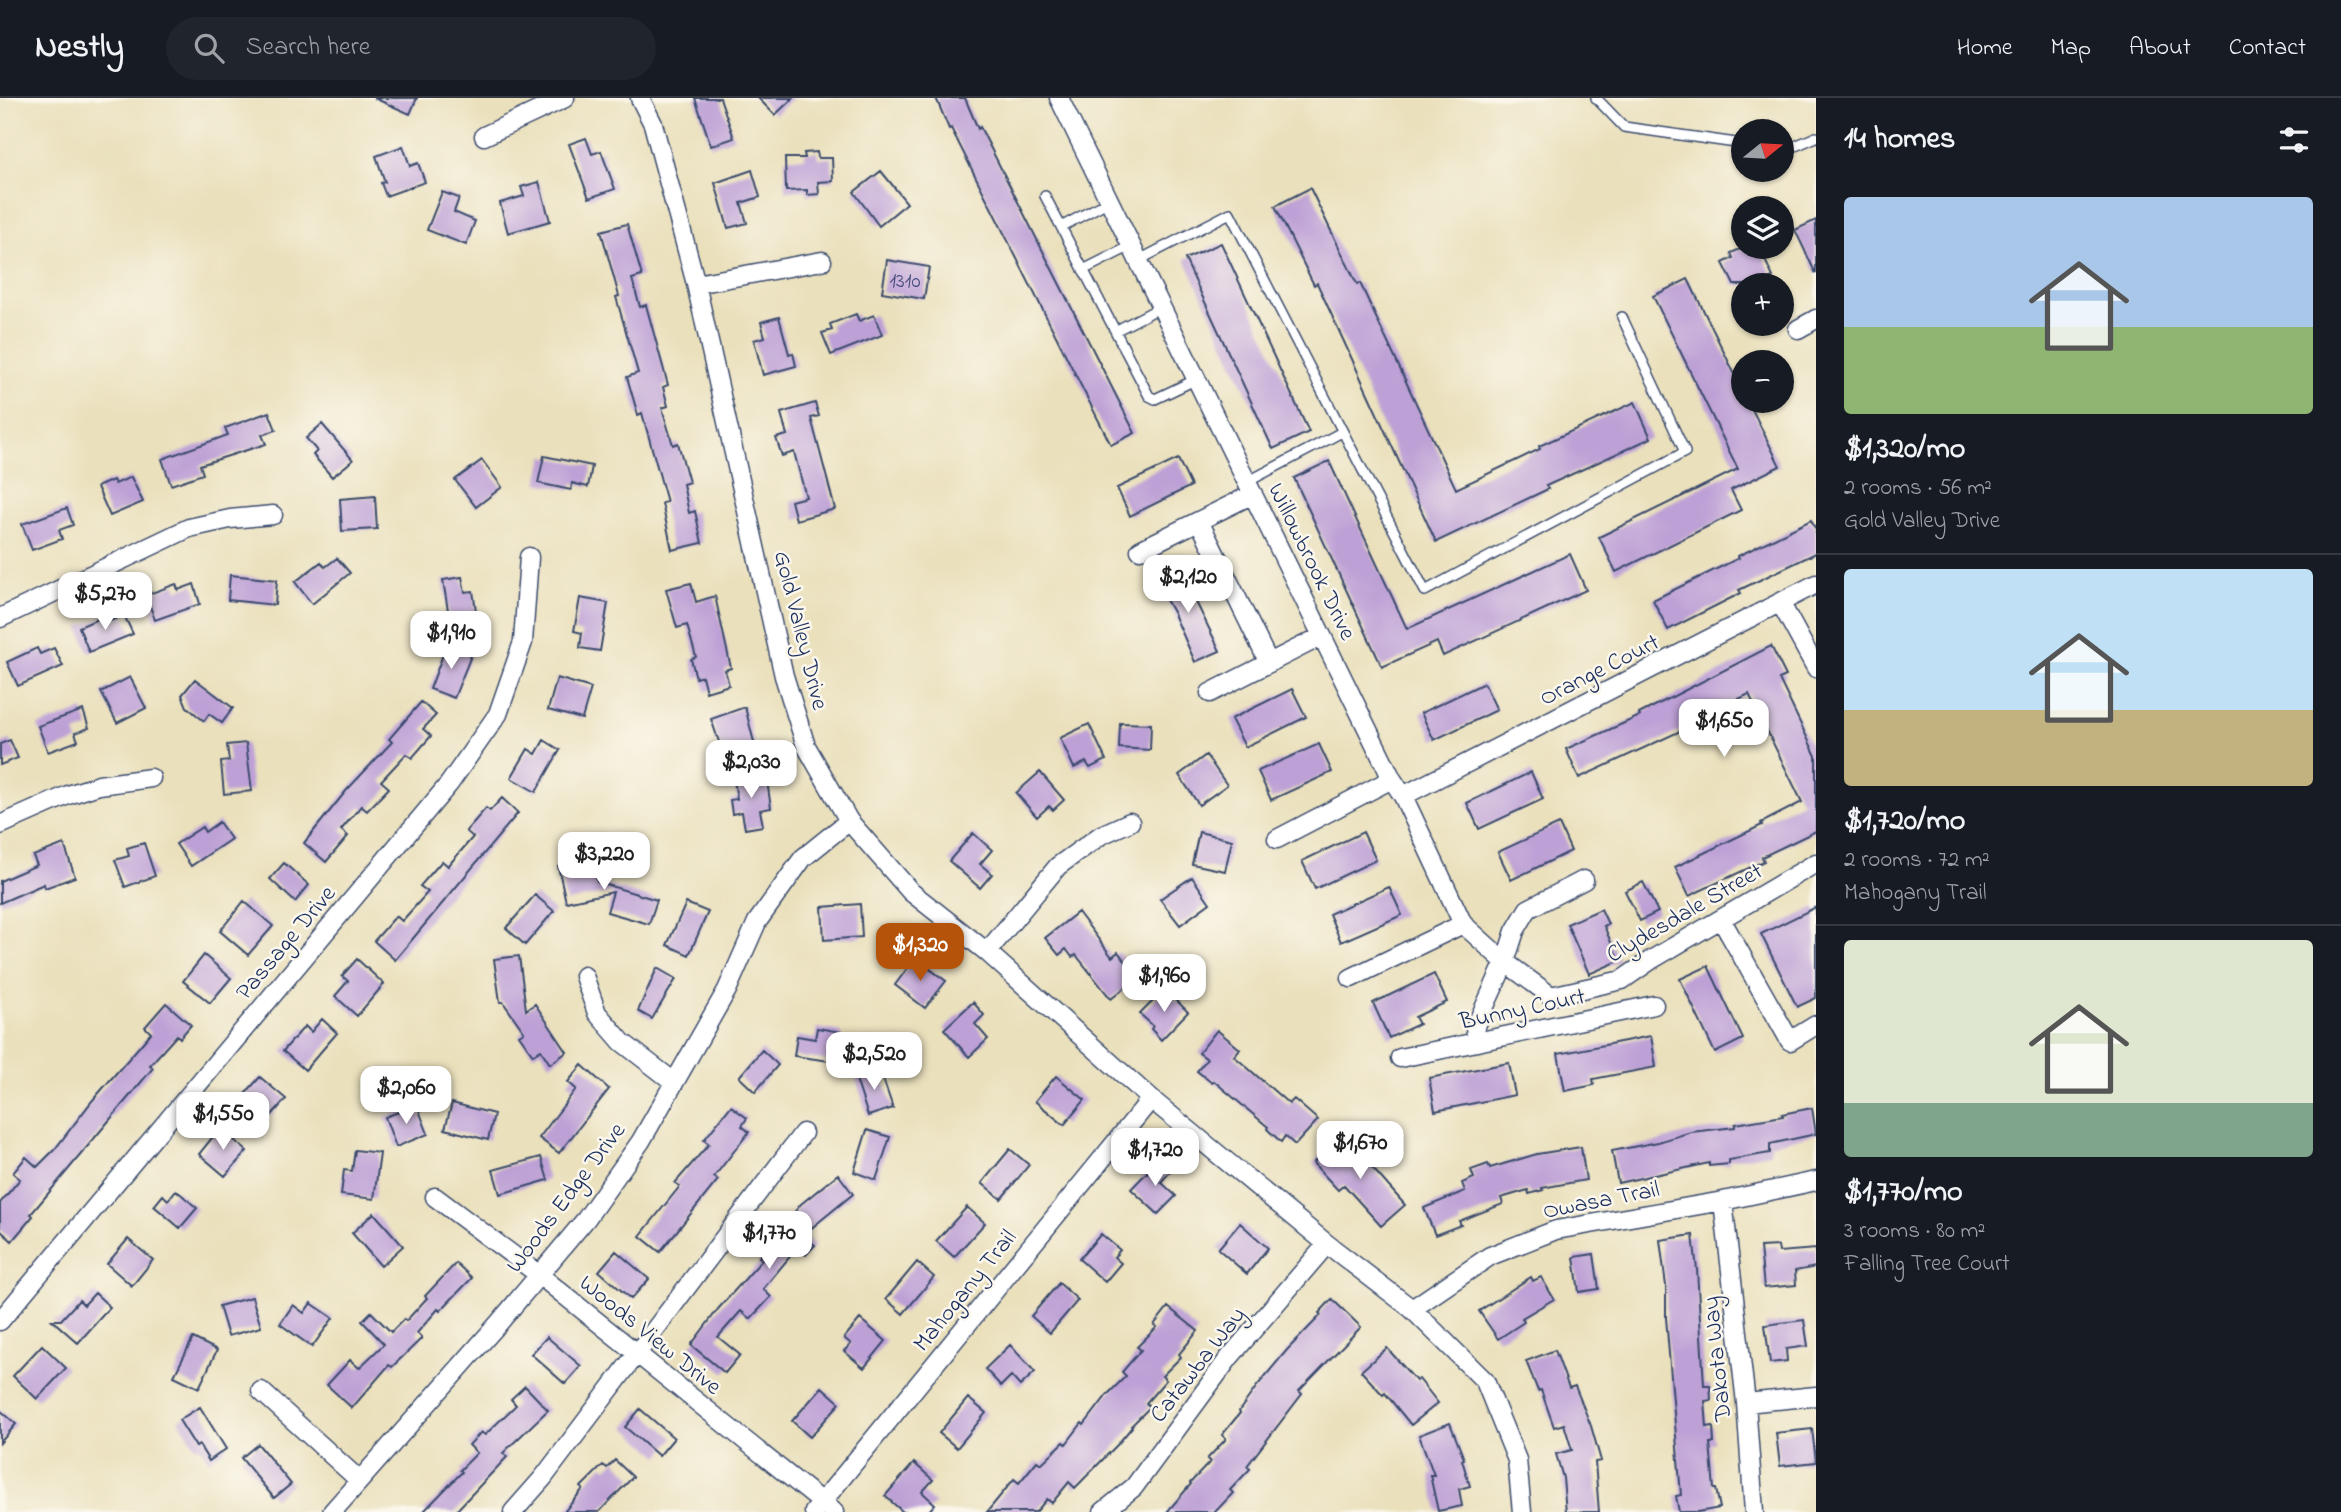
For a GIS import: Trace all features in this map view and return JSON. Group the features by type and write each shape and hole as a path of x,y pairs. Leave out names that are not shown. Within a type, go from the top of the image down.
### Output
{"street":[{"path":"484,136 565,98"},
{"name":"Gold Valley Drive","path":"640,98 653,124 696,285 784,676 806,746 849,821 911,892 987,952 1151,1099 1327,1244 1412,1309 1485,1381 1517,1460 1521,1512"},
{"name":"Willowbrook Drive","path":"1059,98 1392,779 1403,796 1463,924 1505,962 1551,996 1572,992"},
{"path":"696,285 822,261"},
{"path":"1798,329 1816,319"},
{"path":"1140,550 1199,521 1250,488"},
{"path":"0,618 188,528 230,519 273,515"},
{"path":"1199,521 1269,663"},
{"name":"Passage Drive","path":"0,1321 440,794 498,714 523,642 529,557"},
{"name":"Orange Court","path":"1403,796 1816,584"},
{"path":"1780,602 1816,668"},
{"path":"1210,693 1322,636"},
{"path":"0,825 68,795 99,785 152,779"},
{"path":"1277,839 1392,779"},
{"name":"Woods Edge Drive","path":"332,1512 498,1324 586,1219 641,1141 727,990 757,922 803,858 849,821"},
{"path":"987,952 1058,866 1101,835 1130,822"},
{"name":"Clydesdale Street","path":"1572,992 1622,980 1651,960 1816,863"},
{"path":"1477,1042 1475,1028 1505,962 1515,931 1528,909 1584,880"},
{"path":"1721,919 1790,1041 1816,1025"},
{"path":"1351,978 1463,924"},
{"path":"584,976 597,1013 622,1042 674,1083"},
{"name":"Bunny Court","path":"1400,1058 1654,1005"},
{"name":"Mahogany Trail","path":"823,1509 1151,1099"},
{"path":"513,1512 543,1478 803,1133"},
{"name":"Owasa Trail","path":"1412,1309 1490,1256 1556,1230 1723,1201 1816,1181"},
{"name":"Woods View Drive","path":"435,1197 538,1274 823,1509"},
{"name":"Dakota Way","path":"1723,1201 1746,1403 1754,1512"},
{"name":"Catawba Way","path":"1103,1512 1134,1487 1229,1358 1327,1244"},
{"path":"261,1391 359,1480"},
{"path":"1746,1403 1816,1396"}],"lane":[{"path":"1595,98 1623,127 1731,142"},
{"path":"1794,147 1816,137"},
{"path":"1045,196 1149,396 1155,399 1197,379"},
{"path":"1061,227 1109,201"},
{"path":"1083,270 1135,253 1230,213 1425,591 1685,452 1622,317"},
{"path":"1115,331 1161,307"},
{"path":"1250,488 1342,432"}],"building":[{"path":"374,98 417,98 410,114"},
{"path":"695,98 720,98 734,138 711,146"},
{"path":"758,98 793,98 775,115"},
{"path":"936,98 965,98 978,129 980,127 1135,433 1111,445 951,128 949,129"},
{"path":"586,138 592,154 601,151 615,189 589,198 569,144"},
{"path":"403,146 410,166 418,163 425,182 386,196 381,183 385,182 376,156"},
{"path":"817,152 818,158 832,158 833,181 818,182 819,194 807,195 807,190 786,191 785,158 805,158 804,153"},
{"path":"752,170 760,197 741,203 747,223 728,228 715,183"},
{"path":"881,171 907,203 879,226 854,192"},
{"path":"539,182 550,221 508,233 500,203 524,196 521,187"},
{"path":"1310,188 1357,284 1360,283 1456,489 1540,449 1539,446 1635,402 1651,438 1546,486 1548,489 1436,542 1317,283 1314,285 1275,206"},
{"path":"442,192 459,198 454,212 475,221 466,245 427,230"},
{"path":"1816,220 1816,274 1795,230"},
{"path":"627,224 642,276 632,279 640,307 646,305 668,385 663,387 668,406 662,408 673,445 678,443 689,482 683,484 689,513 695,511 702,543 672,550 662,503 667,502 642,413 638,415 627,377 638,373 616,297 619,296 601,231"},
{"path":"1221,243 1309,432 1273,449 1185,259"},
{"path":"1731,259 1765,259 1771,273 1731,273 1731,279 1723,263"},
{"path":"887,260 929,267 924,299 882,292"},
{"path":"1688,279 1731,367 1731,413 1754,413 1780,466 1731,490 1741,510 1616,572 1599,537 1738,469 1653,296"},
{"path":"856,314 859,321 874,315 882,335 831,355 822,333 832,330 830,324"},
{"path":"779,317 789,354 793,353 796,366 763,375 754,340 765,337 761,322"},
{"path":"815,403 819,416 811,418 835,509 796,520 791,501 806,497 794,452 782,456 776,438 787,435 781,413"},
{"path":"269,412 276,430 262,435 266,444 200,465 203,474 171,485 162,459 228,435 225,428"},
{"path":"322,424 353,460 332,477 313,455 317,451 306,438"},
{"path":"544,456 592,466 588,487 572,483 571,490 538,483"},
{"path":"1178,459 1191,486 1130,516 1117,488"},
{"path":"482,460 502,487 476,507 455,480"},
{"path":"1329,461 1407,629 1570,554 1586,590 1443,656 1437,642 1382,667 1294,478"},
{"path":"131,477 143,502 110,516 97,487 113,480 115,484"},
{"path":"375,496 377,529 342,531 340,499"},
{"path":"67,508 73,525 59,530 62,539 32,550 22,524"},
{"path":"1811,520 1816,530 1816,553 1739,590 1741,593 1668,630 1653,600"},
{"path":"337,558 350,573 312,604 295,582 321,562 325,567"},
{"path":"1179,567 1220,651 1195,662 1174,614 1155,580"},
{"path":"230,575 277,580 275,605 228,600"},
{"path":"462,577 465,592 473,591 478,624 451,629 443,580"},
{"path":"691,583 696,602 715,596 731,668 725,670 729,685 706,692 702,676 696,678 691,659 696,657 687,625 677,628 666,589"},
{"path":"176,584 178,590 194,584 200,604 155,620 146,595"},
{"path":"580,598 608,603 600,651 580,648 582,633 574,631"},
{"path":"107,615 110,621 124,615 133,634 89,652 79,627"},
{"path":"447,644 472,653 454,698 430,689"},
{"path":"1771,646 1786,676 1779,679 1816,756 1816,831 1762,857 1764,861 1689,896 1675,867 1762,825 1761,823 1802,802 1749,694 1713,711 1715,715 1579,778 1566,749 1640,716 1639,714"},
{"path":"37,648 40,654 54,648 63,666 18,686 7,662"},
{"path":"130,677 146,708 117,723 101,692"},
{"path":"557,678 591,688 582,719 548,710"},
{"path":"195,679 233,708 222,723 209,714 204,721 187,707 182,695"},
{"path":"1484,683 1497,710 1434,740 1421,713"},
{"path":"1292,689 1306,717 1245,747 1231,719"},
{"path":"421,702 436,715 423,729 431,736 412,758 406,754 381,781 389,788 367,811 361,806 341,830 348,836 326,862 304,843 346,791 392,742 389,739"},
{"path":"745,707 755,746 724,756 711,719"},
{"path":"83,710 89,728 75,733 78,741 48,752 38,726"},
{"path":"1120,723 1151,724 1150,750 1119,748"},
{"path":"1089,724 1106,760 1090,768 1086,762 1074,768 1060,738"},
{"path":"10,740 18,758 0,765 0,744"},
{"path":"544,740 560,750 536,792 511,778 528,749 536,754"},
{"path":"246,743 252,791 224,794 221,762 229,761 227,745"},
{"path":"1319,744 1332,772 1271,800 1258,771"},
{"path":"1206,755 1227,785 1199,805 1179,775"},
{"path":"1040,772 1064,800 1053,810 1049,806 1037,817 1016,793"},
{"path":"1531,772 1543,799 1479,829 1467,803"},
{"path":"766,774 771,808 760,810 763,826 745,829 742,812 732,814 730,800 737,799 734,780"},
{"path":"502,798 518,813 395,960 374,941 396,916 402,921 428,892 420,886 442,861 448,866 473,837 466,831 486,808 490,811"},
{"path":"219,822 231,839 191,866 176,844 202,827 205,832"},
{"path":"1559,824 1571,851 1511,880 1498,852"},
{"path":"1199,832 1232,840 1225,871 1192,864"},
{"path":"1363,832 1376,860 1315,889 1302,861"},
{"path":"973,833 992,850 980,864 992,874 980,888 949,861"},
{"path":"144,843 155,876 125,887 115,860 129,856 127,848"},
{"path":"64,844 75,877 45,888 44,884 0,903 0,881 37,865 33,856"},
{"path":"592,858 597,882 657,900 649,924 607,912 613,892 566,902 558,866"},
{"path":"284,863 309,885 295,902 270,879"},
{"path":"1192,877 1210,903 1180,925 1160,899"},
{"path":"1643,882 1658,912 1640,921 1625,891"},
{"path":"1389,887 1402,915 1341,942 1329,914"},
{"path":"535,895 554,911 525,945 506,928"},
{"path":"244,901 273,926 248,955 220,931"},
{"path":"686,903 708,912 689,955 667,945"},
{"path":"860,904 862,937 824,940 822,907"},
{"path":"1816,907 1816,998 1797,1007 1761,934"},
{"path":"1601,909 1608,924 1604,926 1619,961 1589,974 1567,924"},
{"path":"1078,912 1112,957 1118,952 1138,977 1111,999 1076,955 1072,957 1066,949 1059,955 1045,938"},
{"path":"204,955 231,978 210,1003 183,981"},
{"path":"519,956 526,1010 535,1004 567,1052 550,1064 541,1050 533,1055 519,1035 524,1032 503,1002 500,1002 494,959"},
{"path":"915,958 946,981 925,1008 895,985"},
{"path":"357,959 384,984 357,1016 335,996 348,981 342,976"},
{"path":"1708,966 1743,1039 1715,1053 1680,979"},
{"path":"657,968 676,979 652,1019 638,1011"},
{"path":"1434,974 1447,1002 1415,1017 1419,1024 1389,1038 1373,1003"},
{"path":"1165,989 1188,1012 1161,1040 1151,1029 1153,1026 1140,1014"},
{"path":"973,1002 984,1015 975,1024 988,1039 969,1057 944,1029"},
{"path":"166,1003 191,1025 180,1038 177,1035 150,1065 153,1068 31,1214 33,1216 12,1241 0,1230 0,1203 20,1179 13,1173 26,1157 37,1167 55,1149 151,1033 145,1027"},
{"path":"322,1019 337,1033 305,1070 283,1051 305,1026 311,1032"},
{"path":"817,1028 842,1032 841,1042 847,1043 844,1063 794,1056 797,1036 815,1039"},
{"path":"1217,1030 1240,1049 1234,1056 1289,1104 1294,1099 1318,1120 1295,1145 1285,1136 1281,1142 1268,1127 1214,1081 1212,1083 1197,1071 1207,1059 1199,1053"},
{"path":"1651,1036 1656,1067 1593,1079 1594,1085 1565,1091 1558,1054"},
{"path":"762,1050 778,1065 755,1092 739,1077"},
{"path":"1509,1063 1515,1095 1435,1111 1429,1078"},
{"path":"582,1065 609,1089 559,1153 539,1138 576,1089 568,1082"},
{"path":"879,1067 893,1108 868,1116 855,1076"},
{"path":"1056,1076 1085,1100 1064,1125 1035,1101"},
{"path":"260,1077 286,1099 271,1116 245,1094"},
{"path":"452,1103 494,1114 488,1140 445,1129"},
{"path":"417,1105 428,1134 396,1147 385,1117"},
{"path":"731,1106 747,1118 742,1126 749,1132 714,1177 718,1180 660,1252 640,1236 680,1186 675,1183 709,1144 704,1140"},
{"path":"1812,1108 1816,1134 1770,1144 1770,1153 1729,1160 1729,1164 1709,1166 1709,1163 1618,1183 1612,1151 1691,1132 1735,1127 1735,1124"},
{"path":"220,1128 247,1151 225,1176 199,1154"},
{"path":"867,1130 890,1137 876,1180 854,1172"},
{"path":"1336,1141 1348,1154 1359,1144 1372,1159 1368,1163 1405,1205 1381,1226 1344,1185 1338,1190 1313,1163"},
{"path":"1581,1147 1586,1180 1542,1188 1543,1190 1529,1194 1528,1190 1501,1198 1503,1204 1459,1221 1461,1225 1435,1235 1424,1208 1465,1191 1462,1183 1474,1178 1471,1170 1488,1164 1490,1168 1537,1154"},
{"path":"1010,1149 1029,1165 1001,1199 982,1183"},
{"path":"355,1150 380,1153 374,1199 341,1195 344,1170 352,1171"},
{"path":"541,1157 548,1180 500,1194 493,1170"},
{"path":"1159,1160 1170,1172 1161,1182 1176,1196 1158,1214 1131,1189"},
{"path":"838,1174 853,1194 803,1235 815,1245 806,1255 797,1248 763,1289 771,1297 750,1319 741,1311 718,1337 740,1355 725,1373 691,1345 719,1308 762,1260 759,1257 801,1204"},
{"path":"176,1190 197,1208 180,1228 154,1206 163,1195 168,1200"},
{"path":"967,1207 985,1223 954,1257 936,1241"},
{"path":"374,1213 403,1246 381,1266 352,1233"},
{"path":"1240,1223 1268,1248 1247,1274 1218,1249"},
{"path":"1101,1234 1120,1250 1114,1257 1121,1263 1105,1282 1079,1259"},
{"path":"1693,1235 1704,1385 1710,1385 1711,1400 1705,1401 1707,1427 1713,1426 1714,1443 1710,1443 1714,1489 1720,1508 1679,1512 1676,1496 1681,1495 1666,1318 1666,1286 1660,1240"},
{"path":"128,1239 153,1260 132,1286 107,1264"},
{"path":"1778,1246 1779,1252 1816,1249 1816,1267 1795,1271 1796,1285 1764,1288 1760,1247"},
{"path":"616,1251 649,1279 631,1299 599,1271"},
{"path":"1594,1254 1599,1289 1579,1292 1574,1257"},
{"path":"917,1262 934,1277 903,1314 886,1299"},
{"path":"456,1263 472,1278 440,1311 438,1309 417,1333 422,1338 392,1367 389,1365 352,1408 327,1385 350,1360 359,1368 384,1344 362,1321 371,1312 391,1332 404,1319 406,1321"},
{"path":"1531,1277 1533,1281 1541,1277 1554,1299 1522,1318 1524,1322 1498,1339 1479,1311"},
{"path":"1059,1283 1078,1300 1050,1333 1031,1316"},
{"path":"95,1293 110,1307 78,1343 52,1320 61,1320 79,1300 84,1305"},
{"path":"252,1297 261,1327 228,1336 219,1306"},
{"path":"1332,1299 1361,1327 1299,1391 1302,1394 1247,1466 1250,1469 1230,1490 1233,1493 1215,1512 1167,1512 1210,1462 1207,1459 1226,1439 1222,1435 1257,1386 1321,1315 1319,1313"},
{"path":"311,1303 333,1318 312,1347 280,1324 293,1305 304,1313"},
{"path":"1168,1307 1198,1331 1179,1354 1181,1357 1162,1376 1166,1380 1146,1403 1150,1407 1117,1445 1075,1488 1069,1482 1052,1503 1047,1499 1036,1512 987,1512 1014,1479 1019,1483 1037,1461 1041,1464 1064,1442 1066,1444 1082,1423 1084,1425 1126,1376 1122,1372 1141,1350 1137,1347 1157,1327 1154,1325"},
{"path":"860,1319 886,1341 864,1368 844,1351 851,1344 844,1338"},
{"path":"1804,1320 1808,1346 1786,1349 1787,1361 1770,1363 1765,1325"},
{"path":"547,1337 581,1366 565,1384 531,1354"},
{"path":"193,1338 217,1350 199,1388 174,1376"},
{"path":"42,1345 66,1368 37,1399 13,1376"},
{"path":"1010,1345 1035,1372 1020,1386 1011,1376 1001,1386 985,1369"},
{"path":"1387,1348 1416,1381 1419,1379 1438,1403 1411,1425 1385,1393 1383,1395 1361,1371"},
{"path":"1555,1350 1569,1388 1575,1386 1601,1461 1595,1462 1599,1512 1566,1512 1563,1478 1556,1454 1572,1450 1564,1424 1554,1427 1541,1390 1538,1391 1526,1361"},
{"path":"525,1386 548,1410 503,1453 507,1457 455,1512 423,1512 477,1453 469,1445 481,1432 485,1435 516,1405 511,1399"},
{"path":"822,1387 840,1403 810,1437 792,1421"},
{"path":"968,1398 986,1413 957,1448 939,1433"},
{"path":"200,1407 226,1449 209,1461 199,1445 196,1447 179,1420"},
{"path":"640,1409 674,1438 659,1456 625,1427"},
{"path":"0,1410 16,1424 0,1443"},
{"path":"1450,1423 1464,1459 1462,1460 1470,1486 1459,1489 1462,1506 1438,1511 1430,1475 1434,1475 1419,1435"},
{"path":"1812,1429 1816,1462 1780,1466 1776,1433"},
{"path":"258,1444 291,1484 274,1498 241,1458"},
{"path":"615,1460 633,1477 599,1512 564,1512 583,1489 581,1487 603,1465 607,1468"},
{"path":"914,1463 933,1480 922,1492 935,1504 928,1512 903,1512 885,1496"}]}
